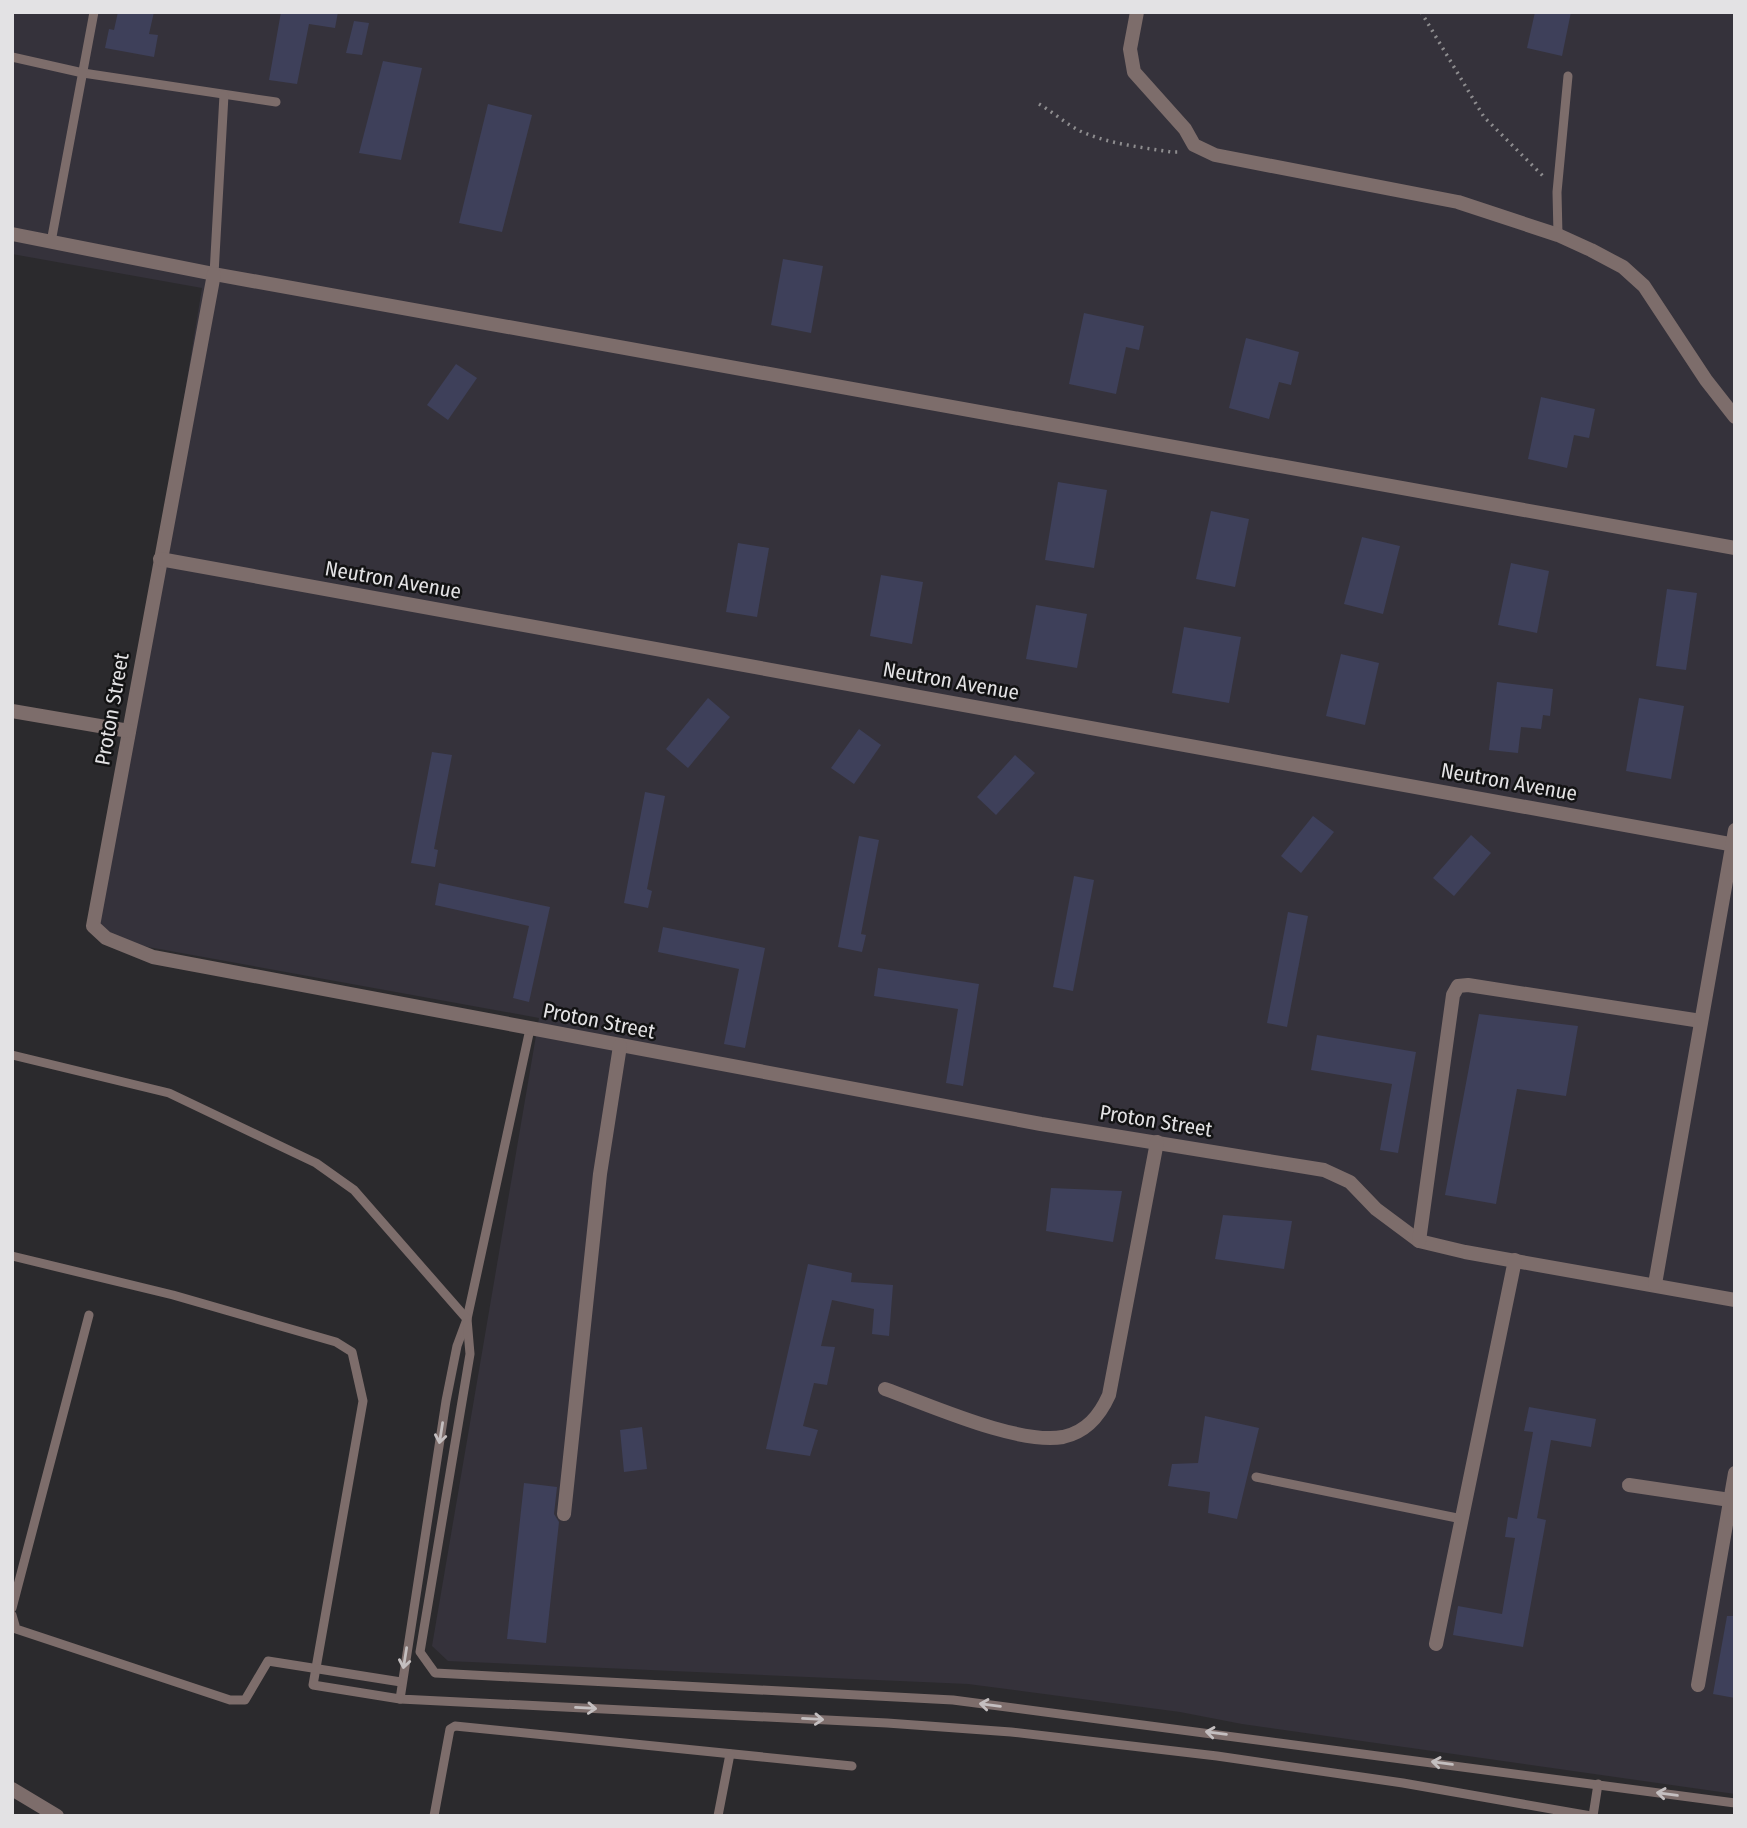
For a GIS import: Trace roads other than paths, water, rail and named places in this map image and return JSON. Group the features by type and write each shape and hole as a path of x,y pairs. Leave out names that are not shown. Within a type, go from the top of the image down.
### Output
{"street":[{"path":"1137,12 1130,49 1134,72 1185,129 1194,145 1215,155 1458,202 1558,234 1623,267 1644,286 1706,380 1735,417"},
{"path":"12,234 214,274 1734,545"},
{"name":"Proton Street","path":"214,274 93,926 106,938 153,957 530,1029 1041,1124 1324,1170 1350,1182 1376,1209 1419,1241 1735,1300"},
{"name":"Neutron Avenue","path":"160,559 1734,839"},
{"path":"12,711 129,731"},
{"path":"1655,1284 1734,839"},
{"path":"1419,1241 1453,995 1458,986 1468,985 1701,1021"},
{"path":"564,1514 600,1174 620,1046"},
{"path":"886,1389 1002,1431 1037,1437 1065,1437 1093,1422 1102,1411 1109,1395 1157,1142"},
{"path":"1436,1644 1515,1260"},
{"path":"1698,1685 1735,1473"},
{"path":"1629,1485 1730,1500"},
{"path":"12,1789 57,1816"}],"lane":[{"path":"51,242 94,12"},
{"path":"12,58 83,73 276,102"},
{"path":"1558,234 1557,192 1568,76"},
{"path":"214,274 224,95"},
{"path":"400,1699 446,1401 457,1346 467,1319 530,1029"},
{"path":"12,1055 169,1093 316,1163 354,1190 467,1319 470,1354 420,1653 435,1673 953,1700 1735,1803"},
{"path":"12,1256 173,1295 336,1342 352,1352 363,1401 313,1685 400,1699 887,1723 1011,1732 1217,1756 1403,1783 1592,1816 1598,1784"},
{"path":"12,1608 89,1315"},
{"path":"446,1401 461,1403"},
{"path":"1256,1477 1461,1519"},
{"path":"433,1487 448,1489"},
{"path":"12,1615 16,1629 230,1700 245,1700 268,1661 401,1682"},
{"path":"434,1816 450,1729 455,1726 852,1766"},
{"path":"718,1816 730,1754"}]}
